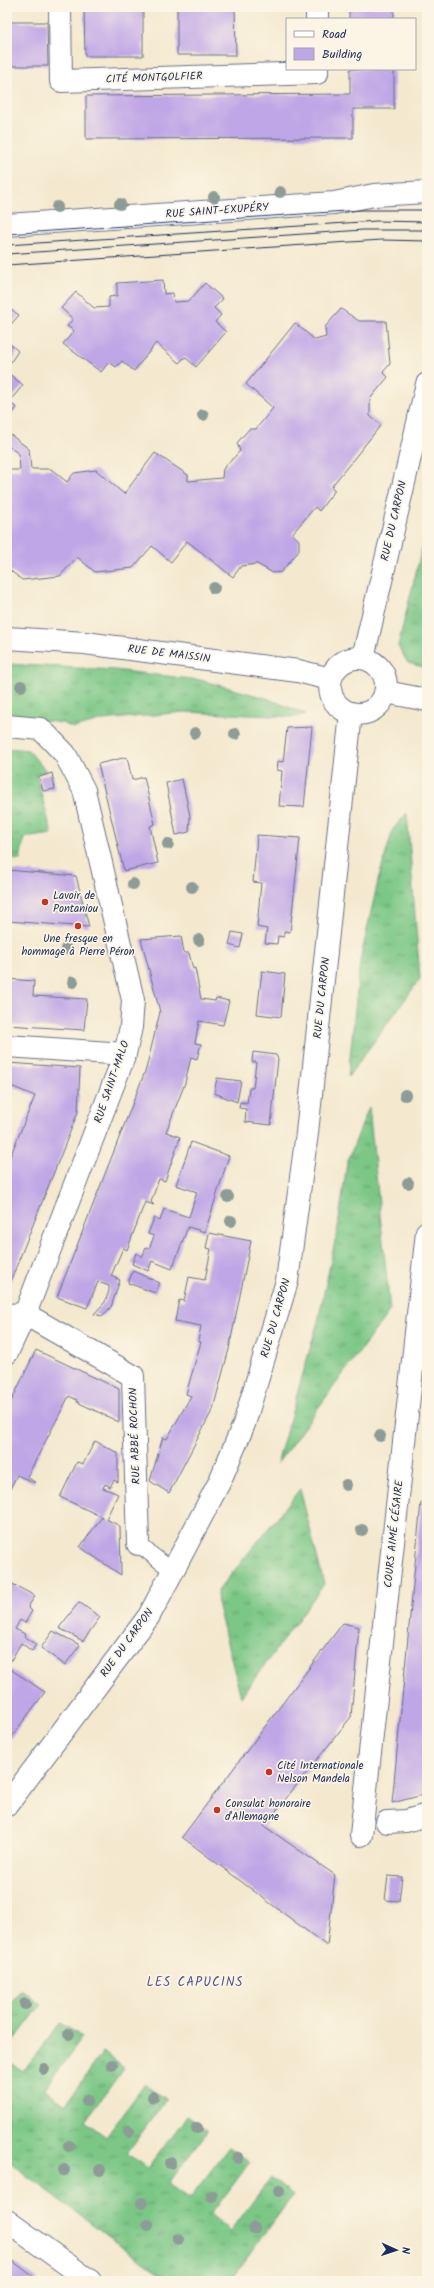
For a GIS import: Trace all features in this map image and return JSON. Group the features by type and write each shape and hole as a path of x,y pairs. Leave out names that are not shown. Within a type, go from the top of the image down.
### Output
{"street":[{"name":"CITÉ MONTGOLFIER","path":"60,7 61,81 317,73 317,70"},
{"path":"317,7 317,18"},
{"name":"RUE SAINT-EXUPÉRY","path":"7,225 334,203 374,195 427,192"},
{"name":"RUE DU CARPON","path":"363,658 419,446 427,384"},
{"name":"RUE DE MAISSIN","path":"7,638 85,644 298,671 330,678"},
{"path":"363,658 379,667 384,674 387,686 386,692 376,708 367,713 351,713 340,708 334,700 330,691 330,678 338,666 345,661 363,658"},
{"path":"386,692 427,700"},
{"name":"RUE DU CARPON","path":"7,1805 149,1616 174,1572 219,1483 244,1424 287,1281 308,1125 351,713"},
{"name":"RUE SAINT-MALO","path":"7,726 41,729 66,754 84,790 133,1000 131,1027 125,1054 16,1315 7,1353"},
{"path":"7,1046 125,1054"},
{"name":"COURS AIMÉ CÉSAIRE","path":"361,1836 427,1232"},
{"name":"RUE ABBÉ ROCHON","path":"16,1315 133,1376 138,1544"},
{"path":"387,1822 406,1821 427,1815"},
{"path":"7,2221 90,2281"}],"lane":[{"name":"RUE ABBÉ ROCHON","path":"138,1544 174,1572"}],"green space":[{"path":"427,527 427,668 408,663 398,646"},
{"path":"7,664 114,670 200,680 266,698 306,714 295,717 184,712 103,720 74,728 62,723 7,716"},
{"path":"7,748 28,750 46,771 36,774 52,834 24,838 20,860 7,859"},
{"path":"407,813 420,979 348,1077 360,961 378,881 393,829"},
{"path":"369,1107 390,1310 277,1464 318,1321 338,1227 347,1163"},
{"path":"300,1489 324,1584 241,1697 218,1607 217,1592"},
{"path":"21,1990 41,2005 7,2050 7,2007"},
{"path":"61,2023 82,2037 45,2089 65,2105 103,2052 124,2068 85,2121 106,2137 145,2084 166,2099 127,2153 148,2168 187,2116 208,2131 168,2184 189,2199 229,2147 250,2162 211,2214 231,2231 271,2177 293,2195 230,2281 168,2281 7,2160 7,2060 23,2071"}],"building":[{"path":"84,7 143,7 143,56 85,56"},
{"path":"177,7 235,7 236,55 177,55"},
{"path":"349,7 394,7 394,18 349,18"},
{"path":"7,22 47,22 48,66 7,66"},
{"path":"350,70 394,70 394,109 353,109 353,138 86,139 86,96 350,94"},
{"path":"163,280 164,294 173,293 174,302 189,301 205,283 223,299 214,308 221,315 215,322 226,332 196,367 185,357 179,363 156,343 134,371 122,361 116,367 109,362 101,372 63,344 74,331 67,326 73,319 61,308 76,292 94,308 109,307 109,297 117,296 117,283"},
{"path":"7,307 19,315 7,329"},
{"path":"341,309 359,321 386,321 390,364 383,372 388,377 370,399 370,416 381,425 331,487 335,490 319,511 315,507 292,534 299,540 299,551 281,572 273,573 257,564 241,566 233,577 187,541 171,562 152,546 133,568 95,572 77,557 60,576 22,580 7,568 7,473 9,470 20,470 19,454 7,445 7,432 29,449 31,469 51,469 67,482 74,473 96,470 124,494 155,453 188,475 188,481 222,478 223,469 240,451 237,443 249,429 256,429 273,408 246,384 295,323 315,340 326,337 325,327"},
{"path":"8,342 18,351 7,368 7,344"},
{"path":"7,372 23,385 9,402 17,408 7,420"},
{"path":"312,727 304,807 279,806 282,771 277,770 278,761 283,762 287,728"},
{"path":"127,757 132,780 144,777 155,824 150,826 158,863 124,871 98,764"},
{"path":"52,773 55,789 43,791 39,777"},
{"path":"182,779 190,816 189,832 176,835 166,783"},
{"path":"257,835 300,838 290,932 284,931 284,937 278,936 277,944 265,943 267,929 257,927 261,883 253,882"},
{"name":"Lavoir de Pontaniou","path":"7,870 76,876 89,927 7,921"},
{"path":"232,932 243,934 240,948 229,945"},
{"path":"181,936 184,953 189,953 193,969 195,968 201,999 215,1001 216,998 229,1001 223,1025 199,1021 195,1043 201,1044 197,1059 191,1057 185,1083 166,1132 180,1137 179,1141 165,1181 159,1179 151,1202 154,1205 145,1202 127,1250 123,1248 111,1276 120,1280 111,1307 102,1316 94,1314 105,1302 109,1291 109,1286 98,1282 87,1308 57,1297 146,1069 160,1012 141,939"},
{"path":"262,971 285,974 281,1017 257,1014"},
{"path":"7,979 34,981 33,996 87,999 84,1030 7,1025"},
{"path":"253,1052 276,1055 278,1059 271,1125 245,1122 246,1109 239,1108 240,1102 247,1103 249,1088 253,1088 256,1062 252,1062"},
{"path":"7,1063 80,1068 78,1112 7,1290 7,1164 35,1096 11,1086 9,1091 7,1091"},
{"path":"217,1078 241,1081 237,1102 214,1093"},
{"path":"191,1142 229,1156 205,1232 188,1227 172,1269 152,1261 148,1271 132,1264 136,1253 142,1257 146,1248 149,1249 154,1236 148,1234 154,1218 160,1221 164,1209 189,1217 197,1192 176,1185"},
{"path":"209,1233 251,1241 229,1349 213,1409 169,1493 150,1481 163,1437 167,1439 191,1396 186,1394 201,1342 198,1341 201,1326 175,1321 179,1300 184,1301 189,1277 205,1280 211,1249 206,1248"},
{"path":"133,1271 160,1283 155,1293 128,1283"},
{"path":"36,1350 119,1389 119,1422 77,1402 77,1400 69,1396 27,1477 35,1482 34,1483 17,1475 7,1495 7,1410"},
{"path":"95,1441 118,1453 118,1482 114,1480 110,1487 105,1484 103,1488 118,1494 106,1519 120,1526 121,1575 80,1547 102,1517 60,1497 77,1462 83,1464"},
{"path":"421,1502 427,1504 427,1794 392,1803"},
{"path":"7,1581 35,1596 28,1607 32,1611 25,1623 20,1620 15,1629 25,1634 24,1636 36,1644 32,1651 21,1643 7,1667"},
{"path":"79,1602 100,1617 83,1641 59,1628"},
{"name":"Cité Internationale Nelson Mandela","path":"343,1623 359,1627 351,1717 264,1826 335,1875 327,1946 182,1837"},
{"path":"53,1631 80,1645 65,1665 41,1648"},
{"path":"7,1667 45,1692 7,1743"},
{"path":"388,1876 402,1877 399,1901 385,1900"},
{"path":"7,2257 14,2262 39,2281 7,2281"}],"tram line":[{"path":"7,234 361,210 427,210"},
{"path":"7,245 377,221 427,222"},
{"path":"7,254 363,230 427,230"},
{"path":"7,265 382,240 427,241"}],"place":[{"name":"Lavoir de Pontaniou","path":"45,902"},
{"name":"Une fresque en hommage à Pierre Péron","path":"78,926"},
{"name":"Cité Internationale Nelson Mandela","path":"269,1772"},
{"name":"Consulat honoraire d'Allemagne","path":"217,1810"}],"district":[{"name":"LES CAPUCINS","path":"195,1982"}]}
